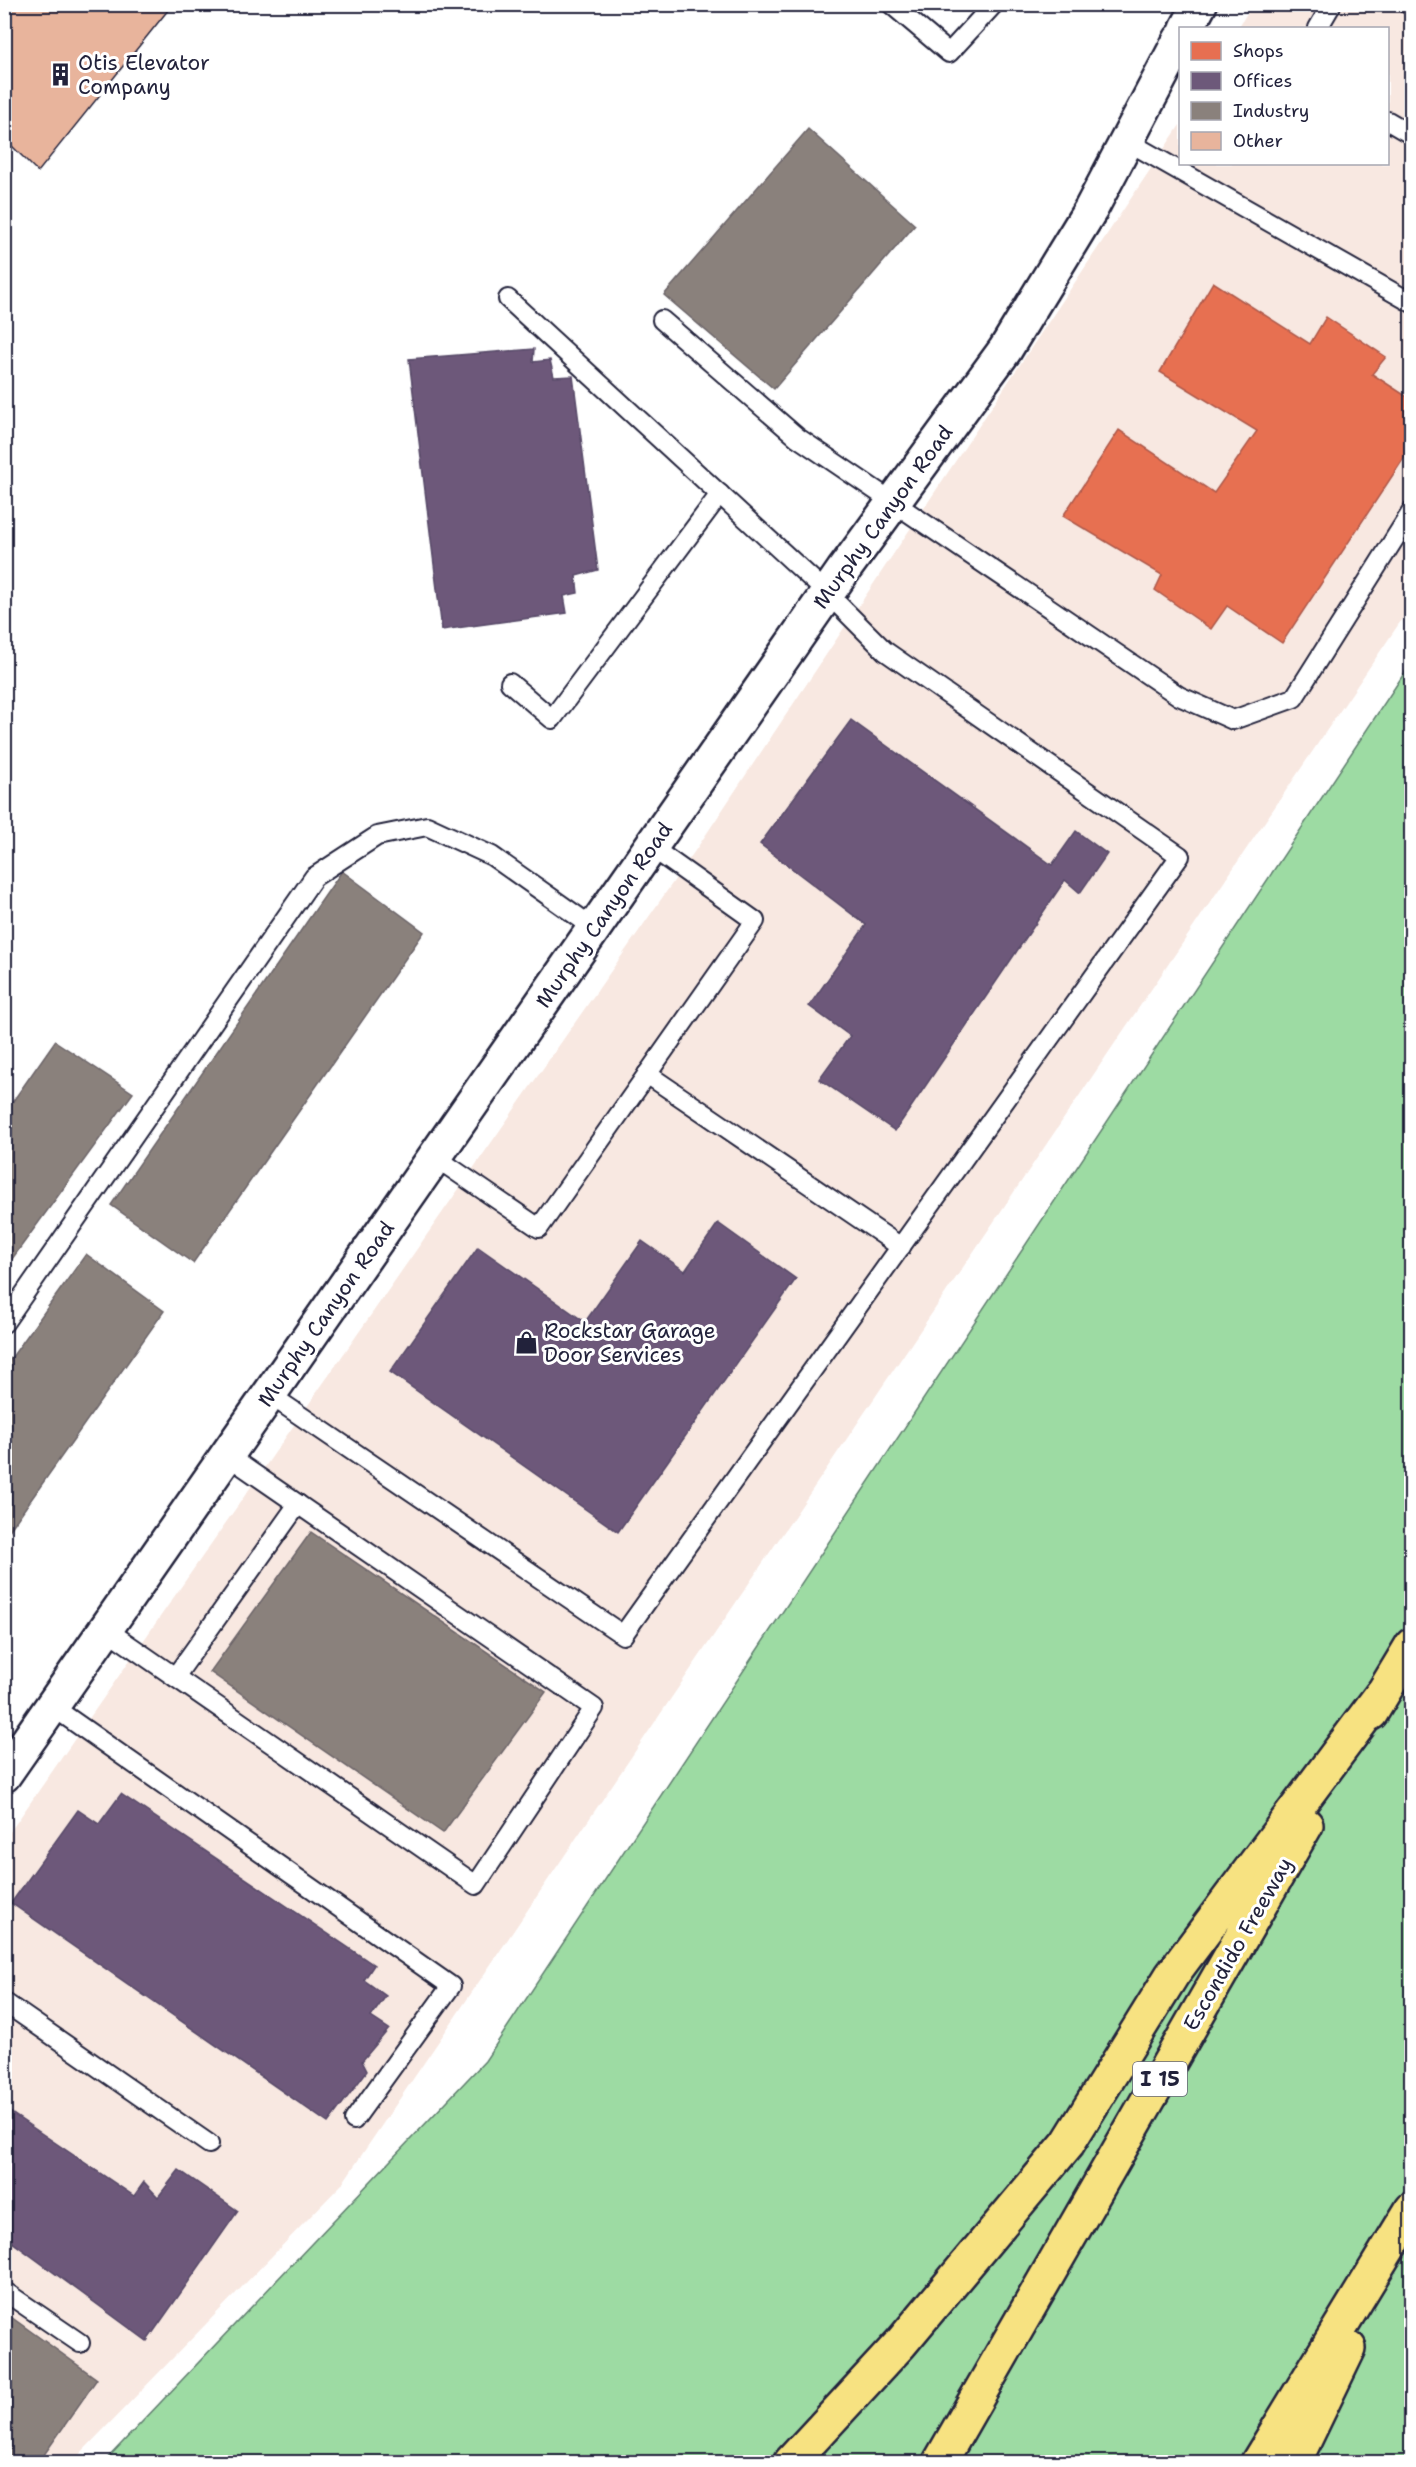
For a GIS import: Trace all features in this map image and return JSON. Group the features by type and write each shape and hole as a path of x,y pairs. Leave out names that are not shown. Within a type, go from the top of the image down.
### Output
{"highway":[{"name":"Escondido Freeway","path":"940,2463 1381,1695 1412,1645"},
{"path":"791,2463 901,2343 1068,2143 1172,1976 1381,1695"},
{"path":"1258,2463 1412,2208"},
{"path":"1294,2463 1412,2218"}],"main road":[{"path":"1188,27 1200,4"},
{"name":"Murphy Canyon Road","path":"4,1775 827,594 1005,350 1091,209 1179,42"}],"lane":[{"path":"891,4 949,54 994,4"},
{"path":"1319,27 1332,4"},
{"path":"1389,122 1412,135"},
{"path":"1127,141 1412,303"},
{"path":"270,1395 623,1635 1179,856 885,651 720,494 508,299"},
{"path":"662,320 797,437 1179,696 1233,720 1294,698 1412,512"},
{"path":"510,683 552,719 720,494"},
{"path":"4,1323 314,877 377,836 427,826 492,856 594,928"},
{"path":"435,1157 539,1228 755,921 651,847"},
{"path":"647,1074 901,1246"},
{"path":"107,1630 476,1885 594,1708 228,1456"},
{"path":"175,1677 298,1504"},
{"path":"53,1707 451,1986 354,2120"},
{"path":"4,2002 209,2144"},
{"path":"4,2291 80,2343"}],"shaded area":[{"path":"1252,5 1411,5 1411,606 342,2184 72,2462 5,2462 5,1839 699,845 1179,126 1179,165 1389,165 1389,27 1239,27"}],"green space":[{"path":"1411,663 1411,2462 104,2462 485,2061"}],"building: Shops":[{"path":"1213,282 1310,344 1326,317 1386,357 1372,374 1412,400 1412,446 1282,643 1227,606 1211,629 1155,590 1162,575 1063,516 1119,430 1214,493 1257,431 1160,372"}],"building: Offices":[{"path":"534,349 533,362 550,360 554,377 573,376 598,570 576,576 578,593 564,596 567,613 442,630 409,359"},
{"path":"851,720 1052,865 1076,831 1107,854 1080,893 1065,880 895,1131 819,1079 850,1036 809,1006 866,925 760,844"},
{"path":"718,1223 796,1279 618,1532 390,1372 478,1247 585,1322 642,1241 685,1271"},
{"path":"121,1794 374,1965 364,1980 386,1996 371,2017 389,2029 362,2061 367,2071 328,2123 11,1903 78,1810 99,1824"},
{"path":"4,2108 134,2196 144,2182 158,2197 179,2170 238,2211 147,2341 4,2236"}],"building: Industry":[{"path":"808,129 915,225 774,389 664,295"},
{"path":"342,871 424,932 193,1263 111,1205"},
{"path":"55,1041 133,1093 4,1270 4,1114"},
{"path":"86,1254 164,1311 4,1538 4,1368"},
{"path":"311,1532 546,1692 443,1833 210,1672"},
{"path":"4,2312 97,2379 39,2462 4,2462"}],"building: Other":[{"name":"Otis Elevator Company","path":"4,4 173,4 38,172 11,145 4,152"}],"place":[{"name":"Otis Elevator Company","path":"60,75"},
{"name":"Rockstar Garage Door Services","path":"526,1343"}]}
